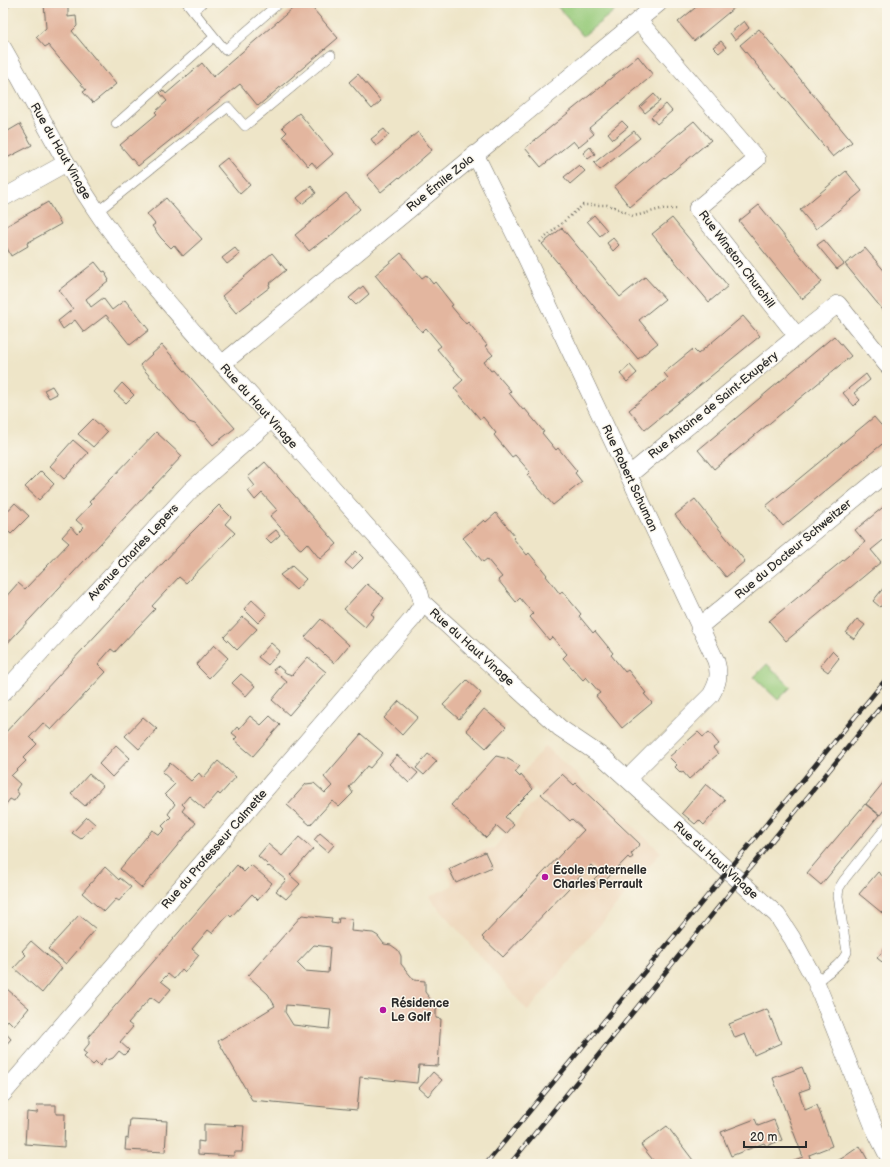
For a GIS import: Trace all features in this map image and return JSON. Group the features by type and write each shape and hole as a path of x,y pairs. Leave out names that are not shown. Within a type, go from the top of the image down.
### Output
{"street":[{"name":"Rue Émile Zola","path":"222,364 659,3"},
{"name":"Rue Winston Churchill","path":"638,20 757,159 697,208 797,336"},
{"name":"Rue du Haut Vinage","path":"3,48 66,163 98,212 145,276 409,574 420,593 422,602 560,728 602,757 627,779 776,915 792,938 816,982 875,1130 887,1154"},
{"name":"Rue Robert Schuman","path":"475,154 525,255 700,627 718,670 716,687 711,695 627,779"},
{"path":"3,198 66,163"},
{"path":"797,336 838,304 887,365"},
{"name":"Rue Antoine de Saint-Exupéry","path":"628,475 797,336"},
{"name":"Avenue Charles Lepers","path":"3,693 190,491 272,419"},
{"name":"Rue du Docteur Schweitzer","path":"700,627 887,472"},
{"name":"Rue du Professeur Calmette","path":"3,1094 413,618 422,602"}],"lane":[{"path":"3,6 6,3"},
{"path":"187,3 225,50 279,3"},
{"path":"193,11 202,3"},
{"path":"116,124 214,36"},
{"path":"98,212 228,107 245,126 331,55"},
{"path":"816,982 840,962 847,952 838,903 839,888 887,826"}],"path":[{"path":"525,255 583,205 607,205 633,216 662,209 697,208"}],"shaded area":[{"name":"École maternelle Charles Perrault","path":"545,746 661,852 528,1011 429,897 453,885 446,869 486,849 494,848 541,794 521,775"}],"green space":[{"path":"561,3 624,3 583,36 557,6"},
{"path":"767,664 791,687 778,700 754,677"}],"building":[{"path":"68,3 68,17 76,16 77,26 72,31 116,84 93,103 83,92 86,90 48,45 45,47 36,37 46,28 44,4"},
{"path":"299,3 308,3 338,38 258,106 240,84 138,166 120,145 157,114 155,112 167,101 160,93 163,90 166,94 202,63 213,77"},
{"path":"701,3 740,3 694,41 678,22"},
{"path":"744,21 749,28 735,40 730,33"},
{"path":"759,29 852,142 833,157 740,45"},
{"path":"721,41 726,47 719,53 713,47"},
{"path":"638,56 653,75 589,128 594,134 578,147 573,141 541,167 525,148"},
{"path":"358,74 381,101 372,109 349,82"},
{"path":"654,94 660,101 645,113 640,107"},
{"path":"666,104 672,111 657,124 651,117"},
{"path":"299,113 333,154 317,168 312,162 308,166 283,136 287,132 282,127"},
{"path":"622,121 628,127 613,139 608,133"},
{"path":"694,121 711,140 630,207 614,187"},
{"path":"20,124 32,145 3,160 3,134"},
{"path":"384,129 389,135 376,146 371,139"},
{"path":"634,131 640,138 600,170 594,163"},
{"path":"418,132 432,150 400,178 399,177 381,192 367,175"},
{"path":"590,147 595,154 588,159 583,153"},
{"path":"227,158 250,185 240,194 217,166"},
{"path":"579,165 585,171 570,184 564,177"},
{"path":"846,171 862,191 816,229 800,210"},
{"path":"311,186 316,193 302,204 297,198"},
{"path":"346,193 360,209 327,239 326,238 309,251 295,235"},
{"path":"166,198 202,239 183,256 174,245 171,248 161,238 152,226 155,224 147,214"},
{"path":"48,202 61,224 27,243 28,246 11,256 7,248 3,251 3,228"},
{"path":"759,205 822,282 802,299 739,221"},
{"path":"594,215 607,230 600,236 587,221"},
{"path":"672,218 728,286 709,302 652,234"},
{"path":"562,228 620,297 645,277 665,299 639,320 658,343 638,359 542,244"},
{"path":"613,238 619,245 613,251 607,243"},
{"path":"824,240 844,264 837,269 817,245"},
{"path":"235,248 240,254 227,264 222,258"},
{"path":"865,248 887,274 887,315 845,264"},
{"path":"272,253 286,270 269,284 270,287 236,313 222,296"},
{"path":"401,253 422,278 426,275 433,284 435,282 453,305 451,306 466,324 468,322 487,345 485,346 493,355 484,362 511,391 509,393 523,410 525,409 544,432 542,433 556,450 558,448 577,471 575,473 582,482 553,505 527,475 530,472 515,455 512,457 494,435 496,433 483,417 480,419 454,388 463,380 437,349 441,346 426,328 422,332 375,275"},
{"path":"95,262 103,272 105,271 109,280 86,299 91,307 103,298 112,310 125,300 149,330 130,345 106,315 84,332 75,320 63,329 58,321 73,309 59,290"},
{"path":"363,286 369,294 356,305 349,298"},
{"path":"743,316 760,336 645,430 629,410 668,378 664,373 671,367 693,349 698,354"},
{"path":"834,336 851,356 714,469 698,450"},
{"path":"162,345 235,428 213,445 195,424 189,422 140,365"},
{"path":"630,365 637,373 627,382 620,374"},
{"path":"866,374 870,380 854,393 860,400 854,406 843,393"},
{"path":"122,383 134,395 126,403 114,392"},
{"path":"52,386 57,394 49,398 44,390"},
{"path":"874,417 887,432 887,440 783,526 766,506"},
{"path":"93,419 107,432 93,447 78,434"},
{"path":"156,432 182,456 3,648 4,599 18,583 25,589 69,543 62,537 71,527 77,534 84,527 76,520 91,504 89,502"},
{"path":"73,440 88,453 64,479 50,466"},
{"path":"265,462 337,544 320,559 307,543 301,549 299,548 270,516 277,510 262,493 255,500 248,491 255,486 248,477"},
{"path":"41,471 54,484 39,500 25,487"},
{"path":"695,499 745,561 726,577 675,515"},
{"path":"15,503 29,516 11,534 3,527 3,516"},
{"path":"887,504 887,537 871,550 881,562 786,641 769,621 865,542 855,530"},
{"path":"219,505 231,517 225,524 235,533 186,583 179,577 152,606 155,609 115,652 111,649 98,664 106,672 51,730 43,723 30,737 37,744 23,758 26,761 11,776 20,784 16,790 19,794 14,801 10,799 3,808 3,735 191,533"},
{"path":"496,513 515,536 513,538 527,555 529,553 560,594 562,591 581,614 579,616 593,633 595,631 613,653 611,655 625,672 628,670 652,703 622,728 596,696 600,693 586,677 583,680 563,658 567,654 552,637 549,640 530,617 533,614 520,598 516,602 498,580 502,577 487,559 483,562 463,538 484,520 486,522"},
{"path":"276,530 280,535 271,543 266,538"},
{"path":"356,551 363,558 352,569 345,563"},
{"path":"292,566 306,579 296,590 280,575"},
{"path":"367,584 384,598 371,614 374,616 365,627 344,609"},
{"path":"885,586 887,588 887,599 880,607 873,601"},
{"path":"252,600 267,614 258,623 244,609"},
{"path":"243,617 257,629 237,650 224,637"},
{"path":"321,619 349,645 334,663 305,637"},
{"path":"857,619 865,625 854,639 846,633"},
{"path":"271,643 280,651 268,665 258,657"},
{"path":"214,645 228,658 209,678 196,665"},
{"path":"832,651 839,658 828,672 820,666"},
{"path":"308,657 326,672 289,715 272,700 287,682 273,670 278,666 286,673 292,675"},
{"path":"241,674 255,686 246,696 232,683"},
{"path":"467,680 481,693 459,719 443,705"},
{"path":"399,701 418,717 402,735 384,718"},
{"path":"484,709 506,727 486,748 466,730"},
{"path":"250,716 261,725 270,716 280,725 253,756 234,740 237,737 232,733 237,727 239,729"},
{"path":"143,717 157,729 139,749 125,736"},
{"path":"698,732 703,737 709,732 719,744 713,748 718,754 689,779 683,772 681,773 675,767 677,765 669,757"},
{"path":"361,734 383,753 370,768 367,766 349,787 353,793 339,807 332,801 310,825 287,805 306,784 314,783 325,793 332,786 324,777"},
{"path":"116,745 130,758 112,777 99,764"},
{"path":"428,754 437,761 424,775 416,768"},
{"path":"397,755 418,773 409,783 389,764"},
{"path":"496,756 508,759 520,766 515,772 520,777 521,775 533,789 505,817 514,825 506,834 497,826 486,838 451,805"},
{"path":"218,761 236,777 220,795 218,793 204,809 189,796 182,804 185,807 182,811 196,823 142,888 120,869 152,830 159,835 165,829 162,826 171,817 168,814 175,804 165,794 175,784 162,772 170,763 191,781 199,773 203,778"},
{"path":"89,774 103,786 85,806 71,794"},
{"path":"562,774 574,785 576,783 640,844 631,854 633,857 630,859 628,857 600,886 594,879 599,874 591,865 503,957 482,937 584,830 572,819 570,821 541,794"},
{"path":"887,778 887,806 880,815 866,804"},
{"path":"706,784 725,800 704,825 699,820 695,824 682,813"},
{"path":"865,804 879,815 821,885 807,873"},
{"path":"87,817 95,824 81,839 72,833"},
{"path":"320,833 334,845 328,852 314,840"},
{"path":"299,837 313,849 290,875 300,884 286,899 276,891 286,880 269,866 268,867 266,865 267,864 258,856 268,844 282,856"},
{"path":"485,852 492,867 456,883 449,869"},
{"path":"237,865 244,872 251,865 272,883 258,900 252,894 231,917 228,914 212,933 208,930 192,949 199,955 185,972 182,969 174,979 168,974 161,981 171,989 159,1003 151,997 128,1023 133,1027 120,1042 129,1050 124,1055 119,1051 113,1058 108,1060 106,1058 100,1066 96,1062 93,1065 84,1057 87,1054 83,1051 89,1044 89,1036"},
{"path":"105,867 119,880 120,878 131,887 119,901 116,899 104,912 82,893"},
{"path":"878,872 887,880 887,917 859,894"},
{"path":"79,915 96,929 66,964 48,949"},
{"name":"Résidence Le Golf","path":"302,915 332,918 331,923 338,924 339,918 352,919 351,931 373,933 378,936 384,944 391,945 398,950 401,956 401,964 414,980 425,981 425,992 437,1008 436,1018 441,1019 438,1066 419,1065 417,1083 360,1077 357,1110 252,1100 218,1041 275,1006 268,994 248,976","holes":["314,945 330,947 328,973 305,971 297,963","286,1005 331,1009 329,1029 293,1025 285,1012"]},
{"path":"31,941 62,968 42,993 14,968 26,955 22,951"},
{"path":"887,946 887,966 877,958"},
{"path":"7,989 29,1008 14,1026 8,1020 3,1026 3,994"},
{"path":"767,1009 781,1043 754,1055 745,1034 735,1038 729,1024"},
{"path":"3,1030 11,1039 3,1048"},
{"path":"802,1067 810,1088 799,1092 805,1110 817,1105 832,1146 809,1155 812,1164 792,1164 791,1161 803,1157 773,1078"},
{"path":"433,1072 442,1080 428,1096 419,1088"},
{"path":"38,1105 56,1105 56,1114 65,1114 64,1147 25,1144 27,1112 37,1113"},
{"path":"130,1119 167,1121 165,1152 125,1150 126,1138 128,1139"},
{"path":"755,1119 758,1126 774,1120 782,1140 766,1146 764,1143 731,1156 721,1132"},
{"path":"204,1124 244,1126 242,1152 234,1152 234,1156 198,1154 198,1141 204,1142"},
{"path":"667,1126 696,1164 656,1164 641,1145"},
{"path":"860,1146 870,1164 832,1164 844,1157"}],"railway":[{"path":"486,1164 887,678"},
{"path":"510,1164 887,699"}],"place":[{"name":"École maternelle Charles Perrault","path":"545,877"},
{"name":"Résidence Le Golf","path":"383,1010"}]}
